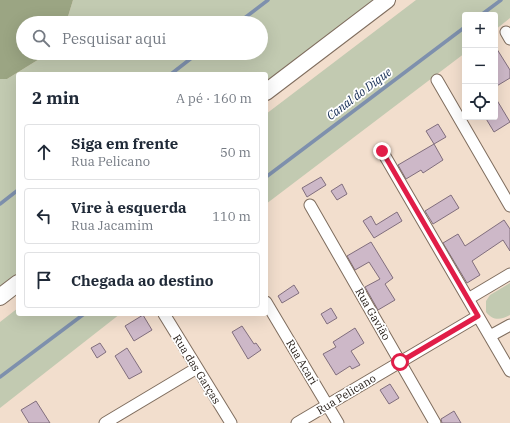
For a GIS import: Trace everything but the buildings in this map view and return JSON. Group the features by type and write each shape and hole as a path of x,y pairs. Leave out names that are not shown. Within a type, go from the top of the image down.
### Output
{"main road":[{"path":"268,90 387,0"},
{"path":"0,297 16,285"}],"street":[{"path":"437,80 510,206"},
{"path":"382,151 510,371"},
{"name":"Rua Gavião","path":"310,205 435,423"},
{"path":"468,299 510,274"},
{"name":"Rua Acari","path":"268,305 338,423"},
{"name":"Rua das Garças","path":"165,316 231,423"},
{"name":"Rua Pelicano","path":"297,423 478,316"},
{"path":"490,336 510,325"},
{"path":"105,423 197,368"}],"green space":[{"path":"0,0 73,0 68,16 16,16 16,60 38,60 16,72 7,79 0,79"},
{"path":"73,0 384,0 268,88 268,72 18,72 38,60 268,60 268,16 68,16"},
{"path":"416,0 510,0 510,18 498,28 498,12 462,12 462,55 268,202 268,112"},
{"path":"16,73 16,286 0,298 0,79 7,79"},
{"path":"510,283 510,315 500,319 491,317 486,312 486,301 490,295"},
{"path":"16,310 16,316 117,316 0,408 0,322"}],"waterway":[{"path":"247,16 268,0"},
{"name":"Canal do Dique","path":"485,12 501,0"},
{"name":"Canal do Dique","path":"268,175 462,29"},
{"path":"174,72 189,60"},
{"path":"0,204 16,192"},
{"name":"Canal do Dique","path":"0,377 81,316"}],"route":[{"path":"382,151 478,316 400,362"}]}
